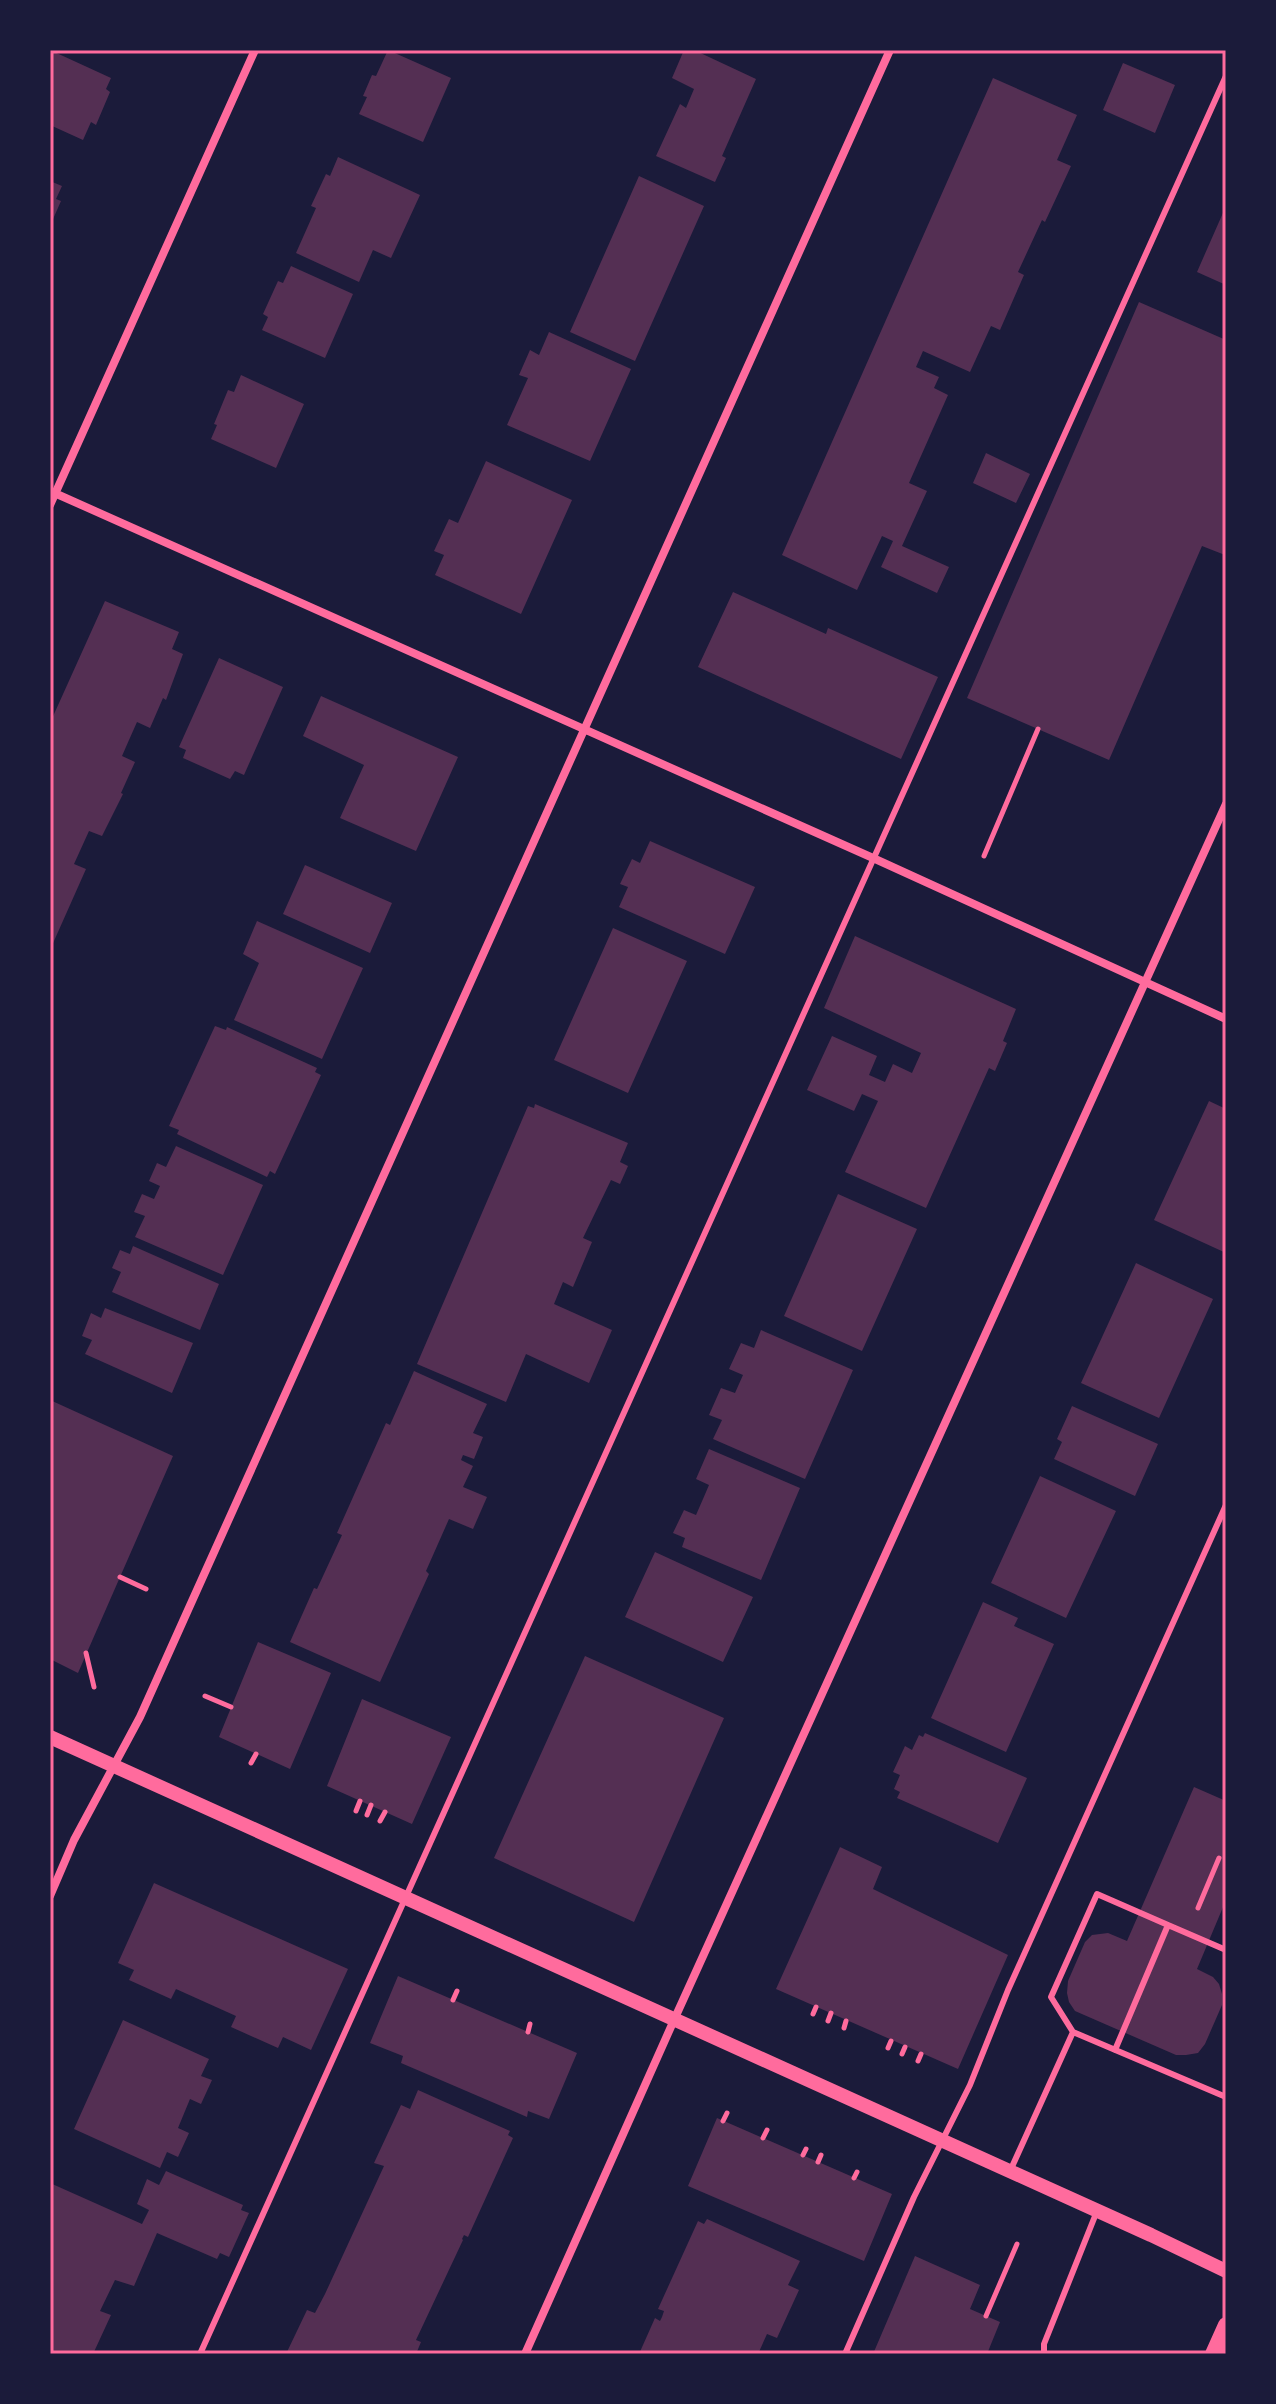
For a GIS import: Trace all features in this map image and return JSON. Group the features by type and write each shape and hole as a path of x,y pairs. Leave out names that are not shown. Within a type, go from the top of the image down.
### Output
{"main road":[{"path":"1213,2354 1226,2325"}],"street":[{"path":"50,505 52,492 255,50"},
{"path":"50,1896 74,1840 140,1717 177,1636 890,50"},
{"path":"52,492 1226,1019"},
{"path":"525,2354 1226,804"},
{"path":"50,1737 1226,2271"}],"lane":[{"path":"200,2354 1226,76"},
{"path":"845,2354 914,2197 970,2085 1008,1990 1226,1505"},
{"path":"1226,1950 1097,1894 1051,1997 1073,2032 1226,2097"},
{"path":"1115,2050 1168,1925"},
{"path":"1010,2171 1073,2032"},
{"path":"1044,2354 1044,2344 1097,2211"}],"path":[{"path":"984,856 1038,729"},
{"path":"120,1577 146,1589"},
{"path":"86,1653 94,1687"},
{"path":"205,1696 231,1707"},
{"path":"251,1763 256,1754"},
{"path":"356,1811 360,1801"},
{"path":"367,1815 371,1805"},
{"path":"380,1821 385,1812"},
{"path":"1187,1933 1219,1858"},
{"path":"453,2000 457,1991"},
{"path":"813,2014 816,2007"},
{"path":"828,2021 831,2013"},
{"path":"528,2032 530,2024"},
{"path":"723,2121 727,2113"},
{"path":"763,2138 767,2130"},
{"path":"986,2316 1017,2244"}],"building":[{"path":"50,50 111,78 106,89 110,92 96,125 91,122 83,140 50,125"},
{"path":"388,50 451,78 423,142 359,114 372,75 376,76"},
{"path":"684,50 694,50 756,79 722,156 726,158 715,182 656,156 680,104 686,108 694,89 672,78"},
{"path":"1123,63 1175,85 1155,133 1103,110"},
{"path":"993,78 1077,115 1057,160 1071,166 1018,272 1024,275 1000,330 991,326 970,372 923,351 916,367 939,377 934,388 948,395 909,483 927,491 902,546 949,567 937,593 881,567 893,541 882,536 857,590 782,555"},
{"path":"338,157 420,195 391,258 373,250 359,282 296,253 316,208 311,206"},
{"path":"639,176 704,206 635,361 570,332"},
{"path":"50,181 62,186 56,199 61,201 50,226"},
{"path":"1226,206 1226,285 1197,272"},
{"path":"291,266 353,294 325,358 262,330 268,317 263,314 278,281 283,283"},
{"path":"1139,302 1226,340 1226,552 1225,555 1202,546 1109,760 967,698"},
{"path":"549,332 631,369 590,461 507,425 528,378 519,375 530,350 539,355"},
{"path":"241,375 304,404 276,468 211,439 228,390 234,392"},
{"path":"986,453 1030,474 1016,503 973,483"},
{"path":"486,461 572,500 521,614 435,575 444,555 434,551 449,519 458,523"},
{"path":"733,592 826,634 828,628 938,677 901,759 698,667"},
{"path":"105,601 179,632 172,649 183,654 166,700 163,698 150,728 137,722 122,756 135,762 123,794 102,836 89,831 74,864 86,869 50,950 50,723"},
{"path":"219,658 283,687 244,775 235,771 230,779 183,758 186,750 179,747"},
{"path":"321,696 458,757 416,851 340,818 364,765 303,736"},
{"path":"650,841 755,887 725,954 619,907 628,887 620,884 632,859 640,863"},
{"path":"305,865 392,903 370,953 283,914"},
{"path":"257,921 363,968 322,1059 234,1020 259,963 243,954"},
{"path":"613,928 687,961 628,1093 554,1060"},
{"path":"855,936 1016,1009 995,1071 989,1068 926,1208 845,1172 878,1101 862,1094 854,1111 807,1090 832,1036 877,1056 869,1075 885,1082 893,1064 912,1073 921,1053 824,1008"},
{"path":"215,1026 226,1030 227,1027 317,1068 315,1072 321,1075 275,1174 270,1171 267,1177 177,1134 179,1130 169,1126"},
{"path":"1209,1101 1226,1109 1226,1253 1154,1220"},
{"path":"535,1104 628,1143 620,1162 628,1166 620,1184 611,1180 583,1238 592,1242 573,1287 563,1282 554,1304 612,1330 589,1383 526,1354 506,1402 417,1364 528,1106 534,1108"},
{"path":"176,1146 263,1185 223,1275 135,1237 145,1216 134,1212 142,1194 154,1199 160,1186 149,1181 157,1163 166,1167"},
{"path":"838,1194 917,1229 862,1351 784,1316"},
{"path":"133,1246 219,1284 200,1330 112,1292 121,1272 112,1268 120,1250 130,1254"},
{"path":"1136,1263 1213,1299 1159,1418 1081,1383"},
{"path":"105,1308 193,1343 172,1393 85,1354 92,1340 82,1336 91,1313 101,1318"},
{"path":"761,1330 853,1370 805,1479 713,1439 722,1420 709,1415 721,1388 735,1393 743,1375 729,1369 741,1343 754,1348"},
{"path":"414,1371 487,1404 473,1433 483,1437 474,1459 463,1455 461,1460 473,1466 463,1487 487,1497 473,1529 449,1519 426,1571 429,1574 380,1682 290,1642 342,1535 337,1533 386,1423 390,1425"},
{"path":"50,1400 173,1456 78,1673 50,1659"},
{"path":"1072,1406 1158,1444 1135,1496 1054,1459 1062,1442 1057,1439"},
{"path":"709,1449 800,1488 761,1580 682,1547 685,1538 673,1533 684,1510 696,1515 709,1485 696,1479"},
{"path":"1040,1476 1116,1511 1066,1618 991,1583"},
{"path":"655,1552 753,1597 723,1662 625,1617"},
{"path":"983,1602 1018,1618 1014,1626 1054,1644 1006,1752 931,1718"},
{"path":"258,1642 331,1673 290,1769 219,1737"},
{"path":"585,1656 724,1718 634,1922 494,1858"},
{"path":"362,1699 451,1737 412,1824 327,1786"},
{"path":"925,1733 1027,1778 998,1843 897,1798 900,1792 894,1789 900,1775 893,1772 905,1746 912,1750 919,1735 923,1737"},
{"path":"1194,1787 1226,1801 1226,1900 1197,1969 1213,1977 1219,1984 1222,2005 1198,2053 1176,2055 1075,2011 1067,1993 1068,1981 1085,1942 1092,1935 1108,1933 1127,1941"},
{"path":"840,1847 882,1867 873,1889 1008,1955 958,2069 776,1989"},
{"path":"154,1883 348,1969 311,2050 283,2037 278,2048 231,2027 236,2016 176,1989 171,1999 129,1980 134,1970 118,1963"},
{"path":"398,1976 577,2053 549,2119 528,2111 527,2117 401,2063 403,2056 370,2043"},
{"path":"123,2020 209,2059 201,2076 212,2080 201,2104 190,2099 178,2128 189,2133 178,2157 167,2152 160,2168 74,2129"},
{"path":"418,2090 510,2131 508,2135 513,2138 416,2340 421,2342 416,2354 286,2354 307,2310 315,2313 325,2294 384,2166 374,2163 401,2105 410,2109"},
{"path":"717,2118 892,2194 864,2261 688,2186"},
{"path":"166,2171 243,2205 241,2210 249,2213 229,2257 220,2253 217,2259 157,2233 134,2286 115,2280 100,2311 111,2315 93,2354 50,2354 50,2183 142,2224 149,2210 137,2204 147,2179 159,2185"},
{"path":"707,2219 800,2261 788,2285 799,2290 777,2338 767,2334 758,2354 639,2354 655,2318 660,2321 662,2317 664,2311 658,2309 698,2221 704,2224"},
{"path":"915,2256 980,2285 970,2309 1000,2322 987,2354 873,2354"}]}
